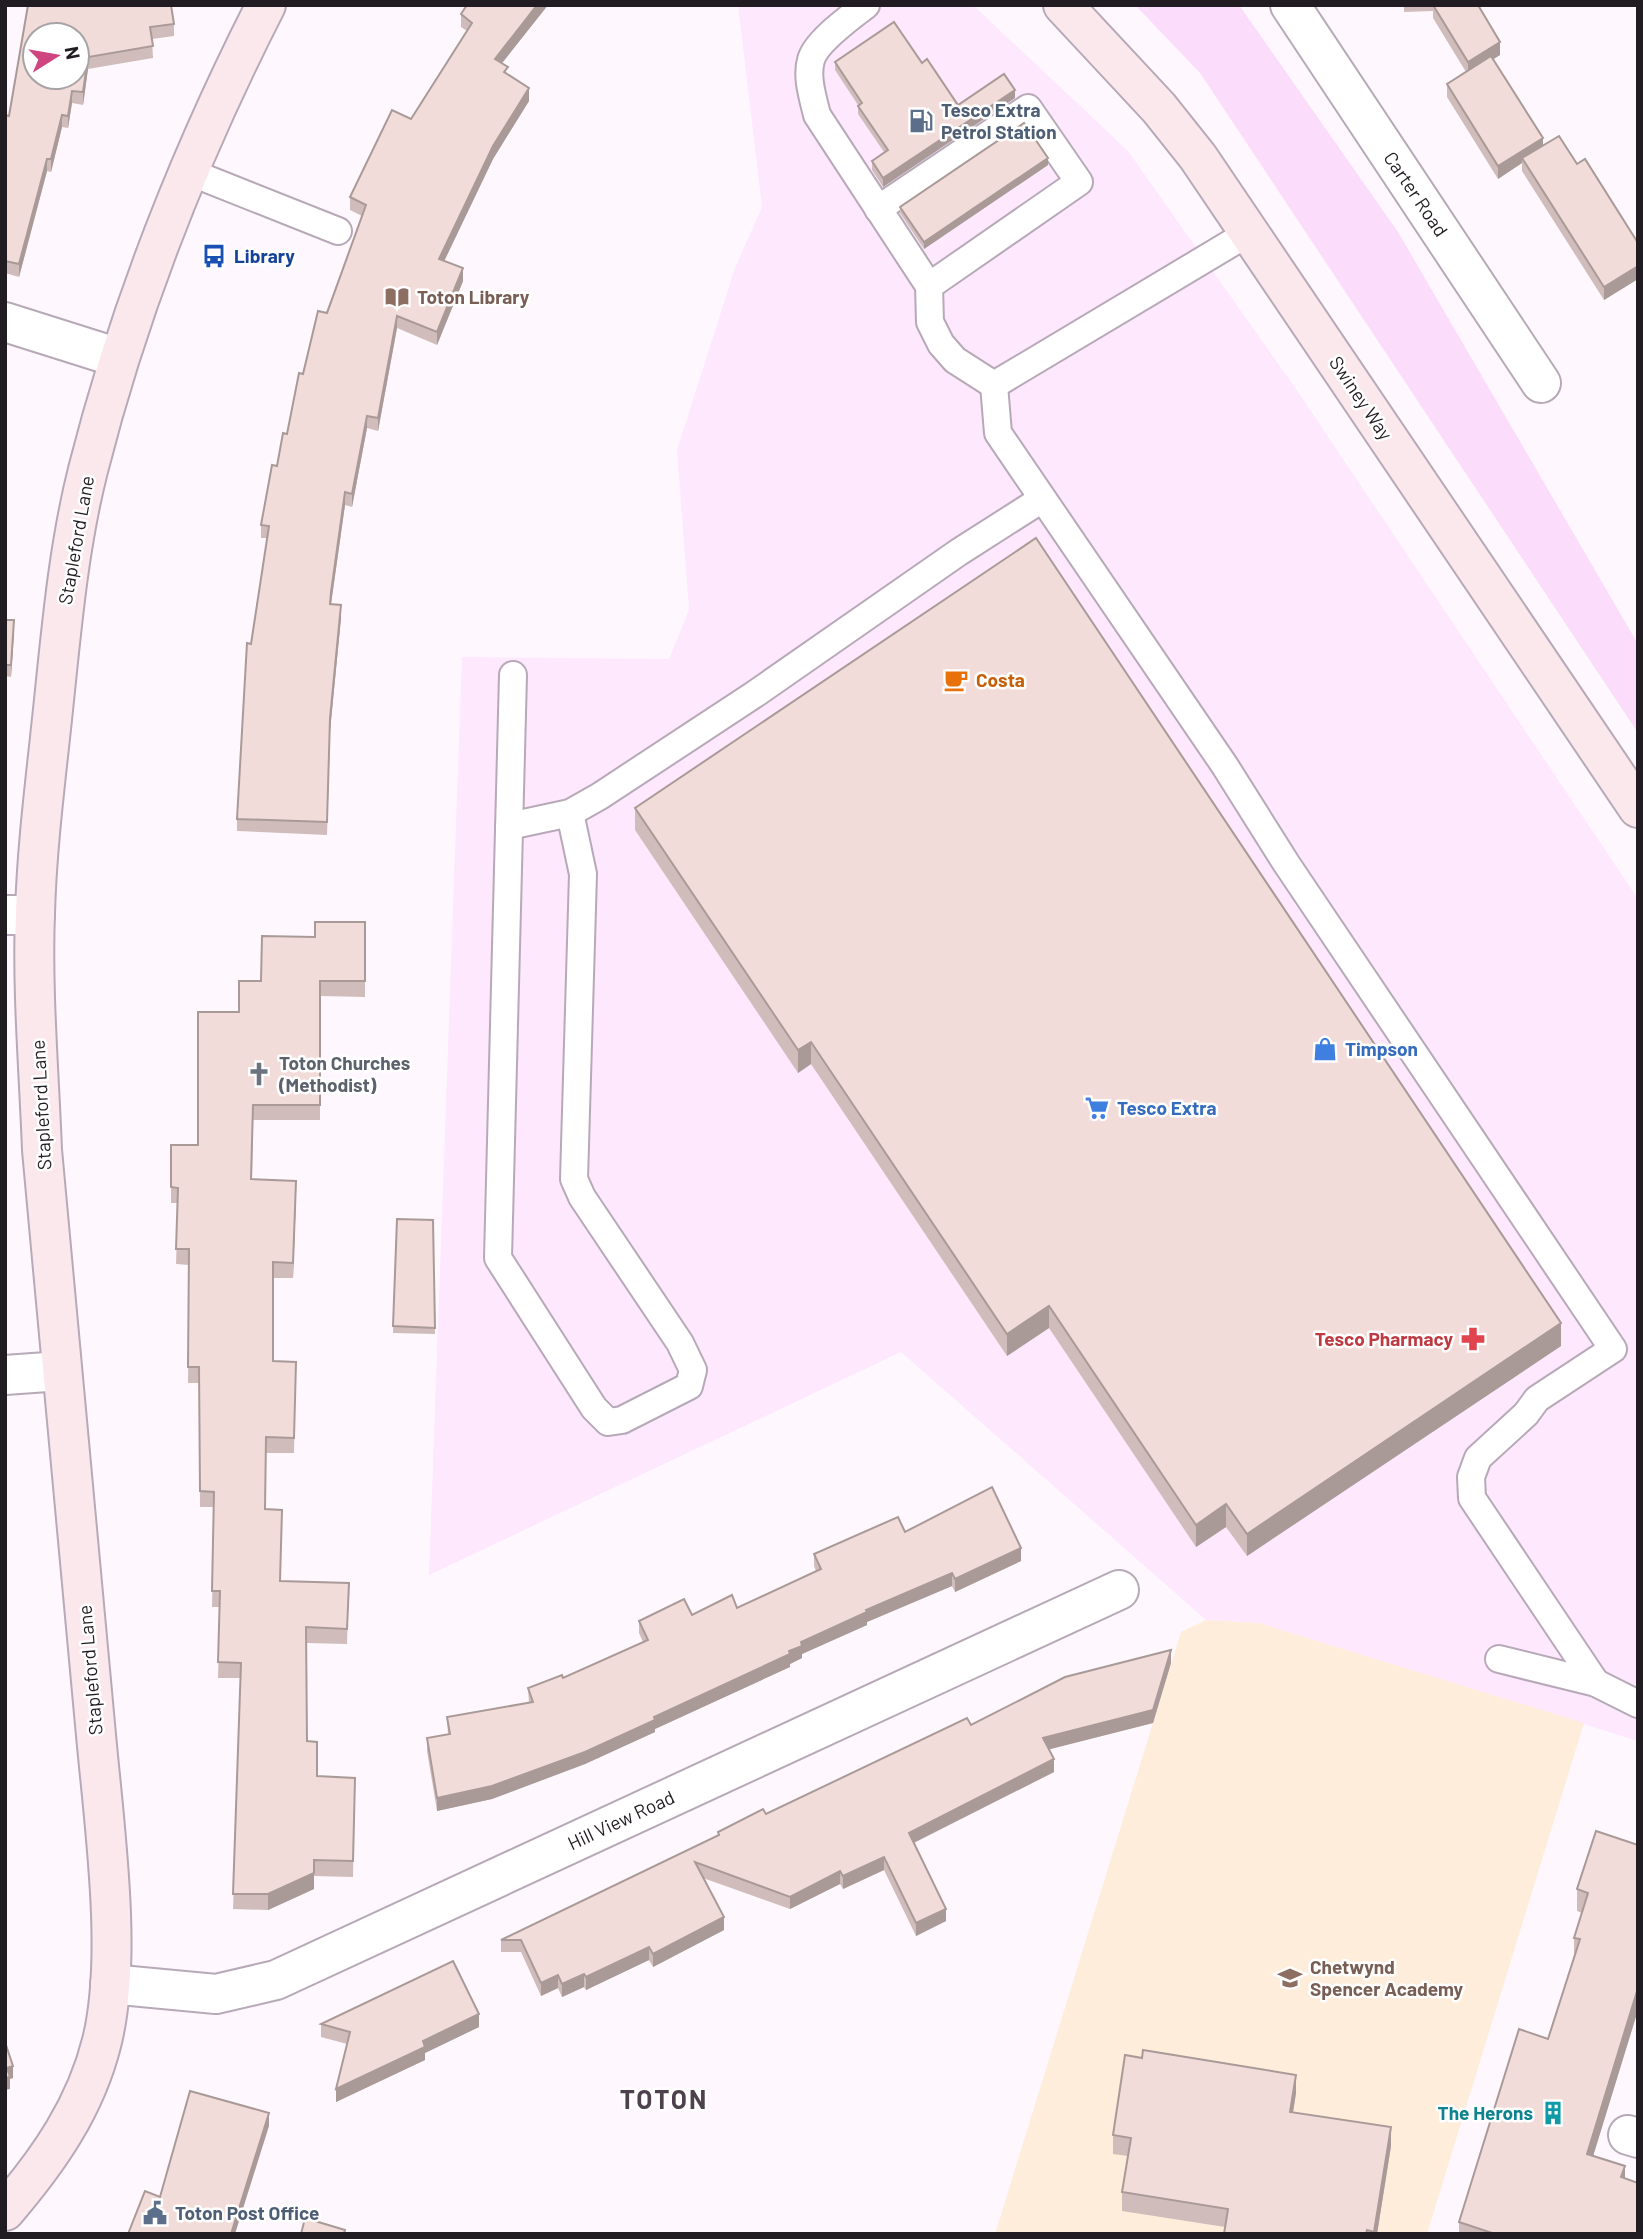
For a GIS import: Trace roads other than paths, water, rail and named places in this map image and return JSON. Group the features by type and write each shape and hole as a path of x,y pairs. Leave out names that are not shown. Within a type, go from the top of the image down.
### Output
{"main road":[{"name":"Stapleford Lane","path":"5,2211 35,2176 71,2121 89,2084 103,2040 110,1984 106,1849 20,915 71,550 87,472 119,358 187,171 266,5"},
{"name":"Swiney Way","path":"1063,5 1159,108 1250,232 1638,808"}],"street":[{"name":"Carter Road","path":"1290,5 1541,383"},
{"path":"5,322 119,358"},
{"path":"5,1375 61,1371"},
{"name":"Hill View Road","path":"110,1984 216,1994 276,1980 1119,1590"}],"lane":[{"path":"866,5 835,29 811,58 810,87 817,115 929,286 930,322 942,344 955,360 995,385"},
{"path":"878,209 1028,108 1079,182 929,286"},
{"path":"187,171 338,231"},
{"path":"995,385 1250,232"},
{"path":"995,385 998,433 1224,766 1286,863 1612,1349 1537,1399 1526,1415 1478,1458 1471,1477 1472,1498 1596,1683"},
{"path":"509,826 570,813 755,694 886,601 1042,499"},
{"path":"513,675 498,1258 594,1409 608,1422 622,1420 689,1386 693,1370 680,1343 582,1197 574,1179 583,874 570,813"},
{"path":"1499,1659 1596,1683 1638,1704"}],"place":[{"name":"Tesco Extra Petrol Station","path":"921,121"},
{"name":"Library","path":"214,256"},
{"name":"Toton Library","path":"397,297"},
{"name":"Costa","path":"956,680"},
{"name":"Timpson","path":"1325,1049"},
{"name":"Toton Churches (Methodist)","path":"259,1074"},
{"name":"Tesco Extra","path":"1097,1108"},
{"name":"Tesco Pharmacy","path":"1473,1339"},
{"name":"Chetwynd Spencer Academy","path":"1290,1978"},
{"name":"The Herons","path":"1553,2113"},
{"name":"Toton Post Office","path":"155,2213"}],"district":[{"name":"TOTON","path":"664,2100"}]}
